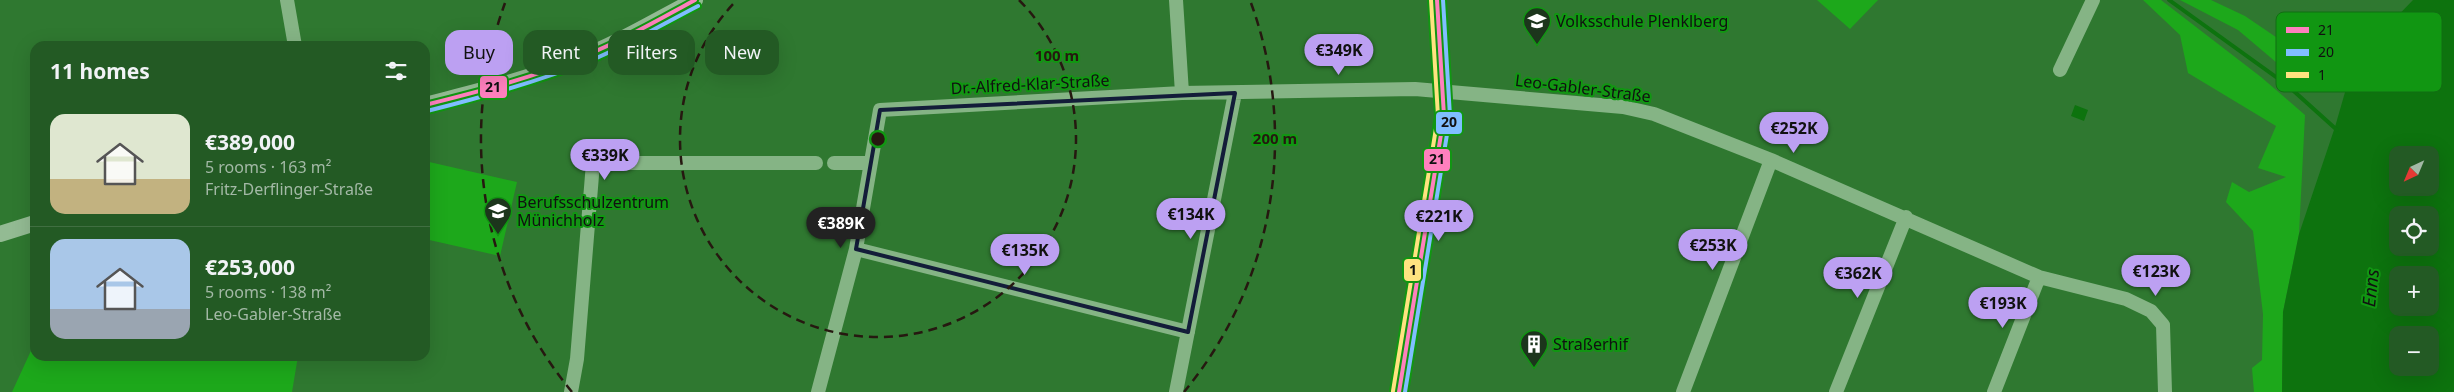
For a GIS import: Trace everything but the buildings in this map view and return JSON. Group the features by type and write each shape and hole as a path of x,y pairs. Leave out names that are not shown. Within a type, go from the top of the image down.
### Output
{"main road":[{"path":"430,104 502,84 574,61 629,36 695,0"},
{"path":"0,234 30,225"}],"street":[{"path":"287,0 294,41"},
{"path":"1176,0 1182,93"},
{"path":"1399,392 1444,116 1437,0"},
{"path":"2060,70 2093,0"},
{"name":"Dr.-Alfred-Klar-Straße","path":"871,164 880,110 1182,93 1443,90"},
{"name":"Leo-Gabler-Straße","path":"1443,90 1622,107 1646,112 1771,160 1906,217 2038,277 2126,299 2151,311 2163,325 2166,392"},
{"path":"1176,392 1235,93"},
{"path":"1683,392 1771,160"},
{"path":"818,392 856,249 871,164 834,162"},
{"path":"571,392 577,359 593,163 816,163"},
{"path":"1836,392 1906,217"},
{"path":"856,249 1188,332"},
{"path":"1994,392 2038,277"}],"highlighted area":[{"path":"1235,93 1188,332 856,249 880,110"}],"shaded area":[{"path":"1817,0 1878,0 1850,29"},
{"path":"2143,0 2161,0 2261,77 2276,92 2305,115 2299,234 2283,312 2282,392 2254,392 2252,368 2262,360 2263,314 2253,231 2226,202 2232,182 2249,192 2286,177 2258,168 2276,126 2188,73 2180,35"},
{"path":"2180,0 2211,0 2245,16 2276,37 2276,62 2238,30"},
{"path":"430,162 517,182 500,256 430,240"},
{"path":"30,353 30,361 297,361 292,392 12,392"}],"water":[{"name":"Enns","path":"2413,0 2454,0 2454,392 2282,392 2283,312 2299,234 2345,92 2442,92 2442,12 2401,12"},
{"path":"2075,105 2088,110 2084,121 2071,116"}],"waterway":[{"path":"2169,0 2276,77"},
{"path":"2295,92 2337,130"}],"transit line":[{"name":"21","path":"430,104 549,70 603,48 695,0"},
{"name":"1","path":"1393,391 1438,116 1431,0"},
{"name":"21","path":"1399,392 1444,116 1437,0"},
{"name":"20","path":"1405,392 1450,116 1443,0"},
{"name":"20","path":"430,110 510,88 572,68 619,48 698,6"}],"place":[{"name":"Volksschule Plenklberg","path":"1537,45"},
{"name":"Berufsschulzentrum Münichholz","path":"498,235"},
{"name":"Straßerhif","path":"1534,368"}]}
